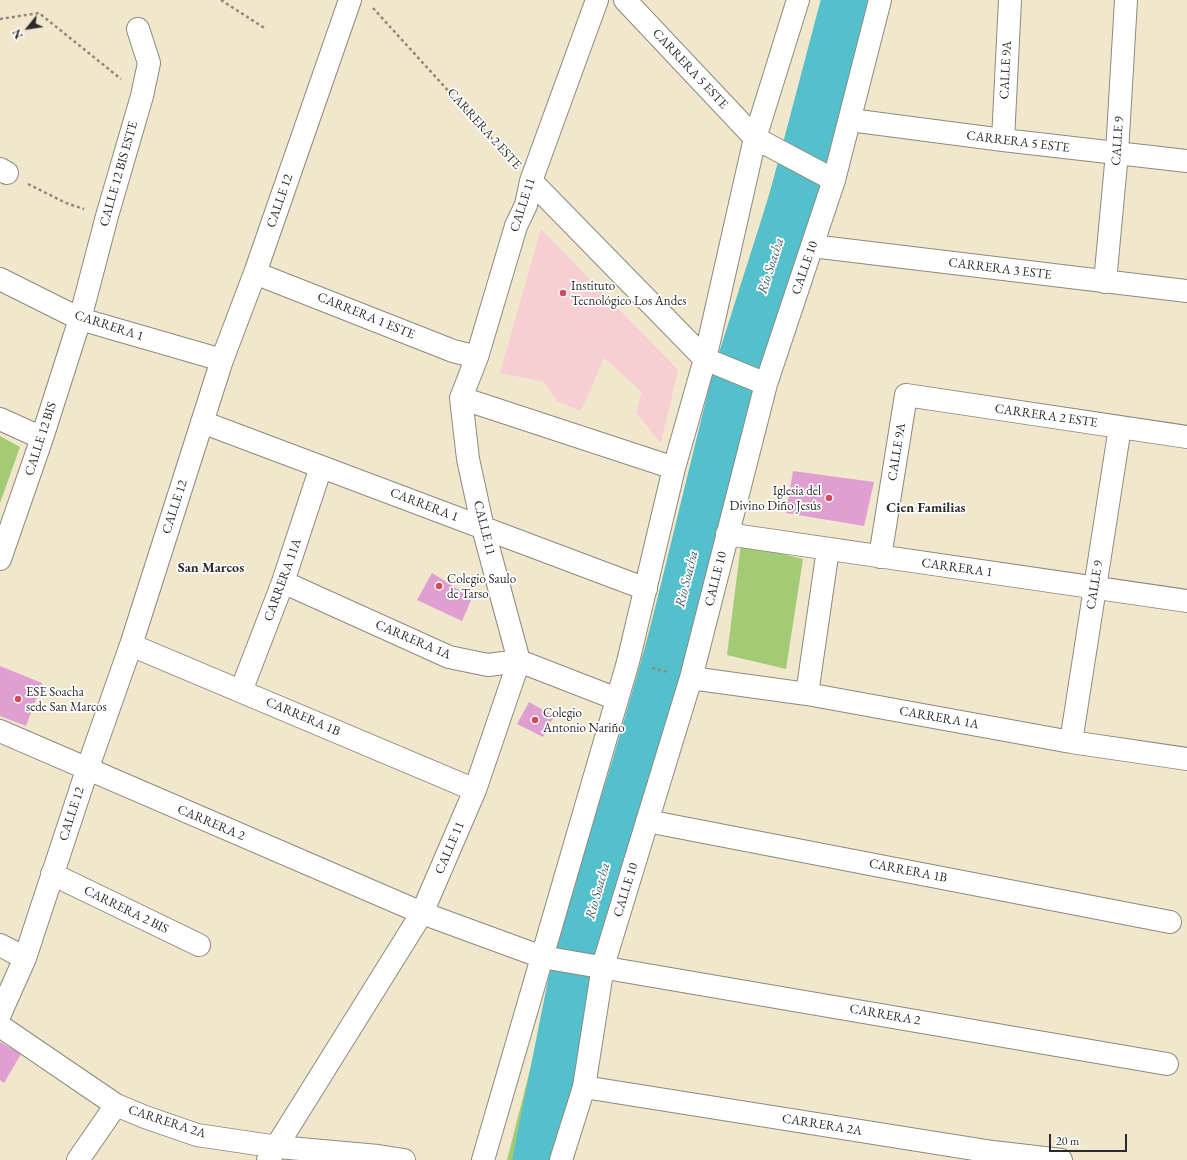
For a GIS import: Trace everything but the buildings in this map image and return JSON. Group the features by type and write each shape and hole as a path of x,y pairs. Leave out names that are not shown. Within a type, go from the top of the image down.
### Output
{"street":[{"name":"CALLE 12","path":"0,1014 24,958 87,770 131,645 222,360 255,273 350,0"},
{"name":"CALLE 11","path":"273,1153 422,913 475,790 519,661 483,528 468,459 461,398 477,357 516,226 526,205 531,181 597,0"},
{"name":"CARRERA 5 ESTE","path":"625,0 755,138"},
{"path":"483,1160 546,958 628,662 674,468 708,360 755,138 798,0"},
{"name":"CALLE 10","path":"561,1160 584,1087 599,966 647,821 682,676 727,534 763,383 834,180 880,0"},
{"name":"CALLE 9A","path":"1003,140 1010,0"},
{"name":"CALLE 9","path":"1105,282 1117,153 1126,0"},
{"name":"CALLE 12 BIS ESTE","path":"80,319 107,216 142,96 148,63 138,29"},
{"name":"CARRERA 5 ESTE","path":"850,120 1003,140 1187,161"},
{"path":"755,138 834,180"},
{"name":"CARRERA 2 ESTE","path":"531,181 708,360"},
{"name":"CARRERA 3 ESTE","path":"812,246 1187,291"},
{"name":"CARRERA 1 ESTE","path":"255,273 453,351 477,357"},
{"name":"CARRERA 1","path":"0,279 80,319 222,360"},
{"name":"CALLE 12 BIS","path":"0,557 42,438 80,319"},
{"path":"708,360 763,383"},
{"name":"CARRERA 2 ESTE","path":"906,395 1187,437"},
{"name":"CALLE 9A","path":"880,557 906,395"},
{"path":"461,398 674,468"},
{"path":"0,419 42,438"},
{"name":"CARRERA 1","path":"202,422 646,589"},
{"name":"CALLE 9","path":"1071,742 1120,427"},
{"name":"CARRERA 11A","path":"241,691 283,582 321,467"},
{"name":"CARRERA 1","path":"727,534 1187,601"},
{"path":"807,694 828,549"},
{"name":"CARRERA 1A","path":"283,582 449,657 488,665 519,661 617,699"},
{"name":"CARRERA 1B","path":"131,645 475,790"},
{"name":"CARRERA 1A","path":"682,676 807,694 1071,742 1187,759"},
{"name":"CARRERA 2","path":"0,731 87,770 422,913"},
{"name":"CARRERA 1B","path":"647,821 1170,922"},
{"name":"CARRERA 2 BIS","path":"52,874 199,945"},
{"path":"422,913 546,958"},
{"path":"0,945 24,958"},
{"name":"CARRERA 2","path":"546,958 1167,1064"},
{"name":"CARRERA 2A","path":"0,1026 116,1105 197,1135 273,1153 404,1160"},
{"name":"CARRERA 2A","path":"584,1087 992,1156 1061,1160"},
{"path":"78,1160 116,1105"}],"path":[{"path":"221,0 266,29"},
{"name":"CARRERA 2 ESTE","path":"371,6 531,181"},
{"path":"0,19 39,13 142,96"},
{"path":"3,171 66,203 107,216"},
{"path":"647,667 682,676"}],"shaded area":[{"name":"Instituto Tecnológico Los Andes","path":"541,229 678,370 661,443 636,413 642,392 604,358 581,411 557,401 544,382 500,373"}],"green space":[{"path":"823,0 865,0 822,170 679,675 592,965 558,1160 507,1160 558,960 640,665 719,365 784,143"},
{"path":"0,436 20,447 0,503"},
{"path":"741,544 803,559 786,669 727,655"}],"waterway":[{"name":"Río Soacha","path":"536,1160 572,980 670,646 735,380 792,201 845,0"}],"place":[{"name":"Instituto Tecnológico Los Andes","path":"563,293"},
{"name":"Iglesia del Divino Diño Jesús","path":"829,498"},
{"name":"Colegio Saulo de Tarso","path":"439,586"},
{"name":"ESE Soacha sede San Marcos","path":"18,699"},
{"name":"Colegio Antonio Nariño","path":"535,720"}],"district":[{"name":"Cien Familias","path":"926,508"},
{"name":"San Marcos","path":"211,568"}]}
